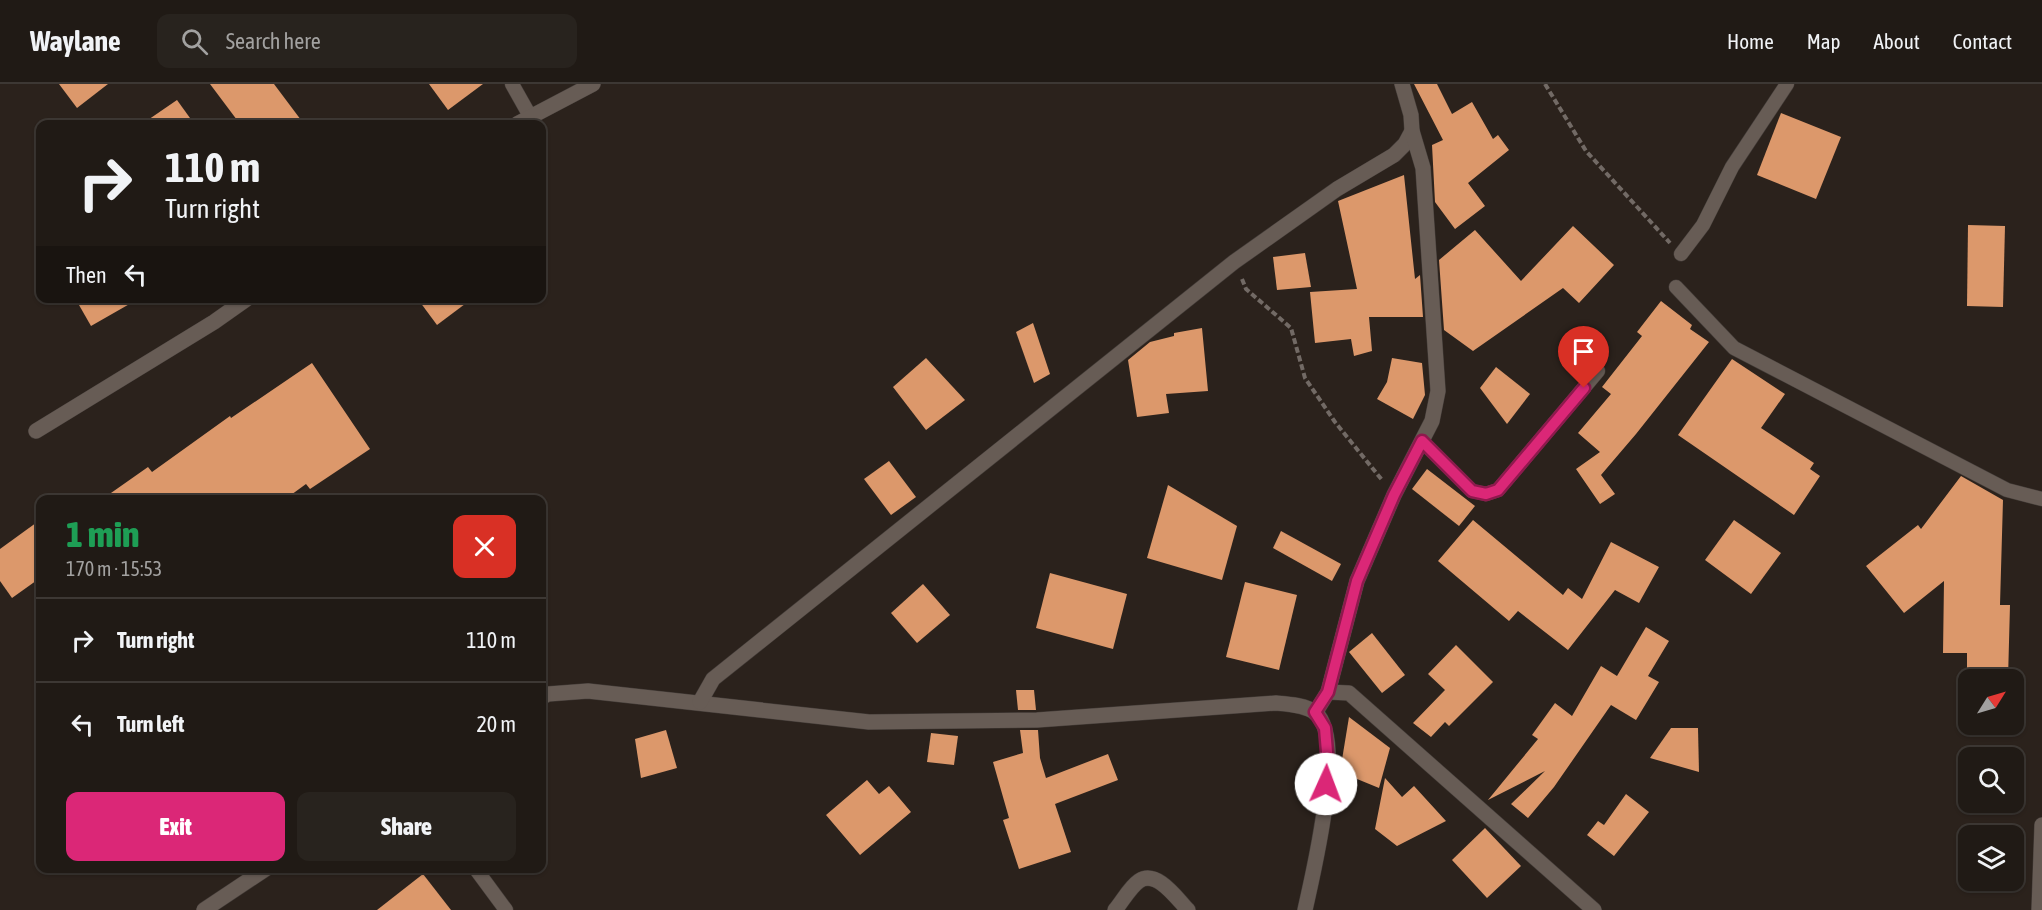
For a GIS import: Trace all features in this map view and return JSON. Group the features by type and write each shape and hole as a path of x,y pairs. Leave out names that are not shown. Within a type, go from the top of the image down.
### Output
{"street":[{"path":"524,120 593,84"},
{"path":"1315,712 1328,692 1357,581 1394,495 1432,421 1438,391 1423,168 1402,84"},
{"path":"700,702 713,679 1234,262 1337,189 1394,155 1405,144 1412,131"},
{"path":"36,430 241,303"},
{"path":"546,695 588,691 869,722 1037,720 1276,703 1298,706 1315,712 1325,728 1328,764 1323,825 1305,910"},
{"path":"1328,692 1349,693 1594,910"},
{"path":"2038,910 2042,825"},
{"path":"204,910 260,873"},
{"path":"1115,910 1139,881 1149,878 1159,881 1188,910"}],"lane":[{"path":"512,84 524,120"},
{"path":"1681,254 1703,225 1732,167 1787,84"},
{"path":"1676,287 1734,348 2007,490 2042,499"},
{"path":"1422,441 1472,491 1486,494 1498,490 1598,371"},
{"path":"479,873 506,910"}],"path":[{"path":"1545,84 1586,151 1681,254"},
{"path":"1234,262 1246,289 1291,328 1305,378 1335,422 1394,495"}],"building":[{"path":"59,84 108,84 77,108"},
{"path":"210,84 274,84 301,120 237,120"},
{"path":"429,84 483,84 448,110"},
{"path":"1414,84 1437,84 1452,114 1472,102 1493,139 1498,135 1509,150 1468,183 1485,206 1455,229 1435,202 1432,145 1443,140"},
{"path":"177,100 190,118 187,120 148,120"},
{"path":"1781,113 1841,137 1816,199 1757,175"},
{"path":"1404,175 1415,279 1420,275 1423,317 1369,317 1372,351 1354,356 1351,339 1315,343 1310,292 1357,289 1338,201"},
{"path":"1968,225 2005,226 2003,307 1967,306"},
{"path":"1573,226 1614,265 1579,303 1563,288 1473,351 1444,330 1439,260 1475,230 1521,281"},
{"path":"1305,253 1311,287 1277,290 1273,257"},
{"path":"1661,301 1692,325 1690,329 1709,342 1601,475 1615,494 1600,504 1576,469 1600,452 1578,433 1611,394 1602,387 1642,336 1637,332"},
{"path":"78,303 131,303 91,326"},
{"path":"421,303 466,303 437,325"},
{"path":"1033,323 1050,374 1034,383 1016,332"},
{"path":"1202,328 1208,391 1166,394 1169,413 1137,417 1128,360 1150,342 1174,336 1174,333"},
{"path":"926,358 965,400 926,430 893,387"},
{"path":"1392,358 1422,363 1425,395 1413,419 1377,399 1387,382"},
{"path":"1732,359 1785,394 1761,428 1814,463 1810,469 1820,476 1794,515 1678,435"},
{"path":"312,363 370,449 310,489 306,484 291,495 108,495 148,467 152,472 230,416 231,418"},
{"path":"1496,367 1530,394 1507,424 1480,388"},
{"path":"889,461 916,497 891,515 864,479"},
{"path":"1427,469 1475,506 1459,526 1412,489"},
{"path":"1961,476 2003,500 2000,605 2010,605 2008,669 1967,669 1967,653 1943,653 1944,581 1904,613 1866,566 1918,525 1921,529"},
{"path":"1168,485 1237,526 1222,580 1147,558"},
{"path":"1473,520 1563,595 1568,588 1582,599 1611,542 1659,567 1639,603 1615,590 1568,650 1518,611 1509,621 1438,561"},
{"path":"1734,520 1781,553 1751,594 1705,560"},
{"path":"36,523 36,581 12,598 0,581 0,549"},
{"path":"1281,531 1341,564 1332,581 1273,548"},
{"path":"1050,573 1127,594 1113,649 1036,628"},
{"path":"1245,582 1297,595 1279,670 1226,657"},
{"path":"923,584 950,615 917,643 891,613"},
{"path":"1646,627 1669,641 1648,676 1659,682 1636,720 1611,705 1554,787 1528,818 1511,804 1545,771 1488,800 1538,739 1532,735 1555,703 1572,716 1601,666 1617,676"},
{"path":"1372,633 1405,675 1382,693 1349,652"},
{"path":"1456,645 1493,682 1449,726 1445,722 1431,737 1413,723 1445,690 1428,674"},
{"path":"1016,690 1034,690 1036,710 1018,710"},
{"path":"1349,717 1390,748 1379,788 1340,772"},
{"path":"1671,728 1698,728 1699,772 1650,758"},
{"path":"666,730 677,768 641,778 635,739"},
{"path":"1020,730 1038,730 1040,758 1046,778 1108,754 1118,780 1055,804 1071,852 1019,869 1003,820 1009,818 993,762 1023,753"},
{"path":"931,733 958,736 954,765 927,762"},
{"path":"1385,778 1402,797 1414,786 1446,821 1397,846 1375,829"},
{"path":"867,780 879,794 889,786 911,812 860,855 826,815"},
{"path":"1626,794 1649,812 1614,856 1587,835 1598,821 1604,825"},
{"path":"1485,828 1521,866 1487,898 1452,860"},
{"path":"423,874 451,910 377,910"}],"route":[{"path":"1326,784 1328,764 1325,728 1315,712 1328,692 1357,581 1394,495 1422,441 1472,491 1486,494 1498,490 1584,388"}]}
